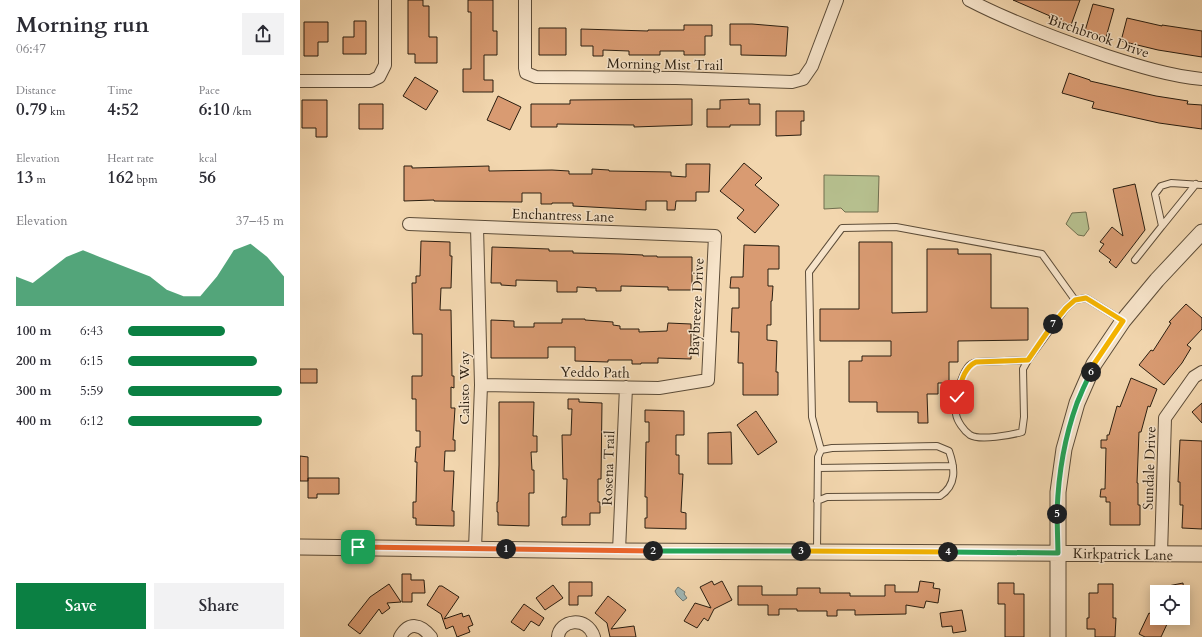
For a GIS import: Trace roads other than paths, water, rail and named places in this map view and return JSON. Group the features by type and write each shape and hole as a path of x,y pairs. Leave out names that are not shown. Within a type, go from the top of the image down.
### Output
{"street":[{"path":"300,81 371,81 379,78 385,65 385,0"},
{"name":"Morning Mist Trail","path":"525,0 525,68 526,73 536,77 676,78 792,82 803,79 812,66 837,0"},
{"name":"Birchbrook Drive","path":"969,0 996,14 1067,42 1148,69 1202,79"},
{"name":"Enchantress Lane","path":"410,224 715,236"},
{"name":"Calisto Way","path":"475,549 481,385 477,226"},
{"path":"1058,637 1058,492 1064,449 1077,403 1094,364 1123,321 1157,280 1202,232"},
{"name":"Baybreeze Drive","path":"708,380 715,236"},
{"name":"Sundale Drive","path":"1161,554 1165,418 1194,377 1202,372"},
{"name":"Yeddo Path","path":"481,385 659,388 708,380"},
{"name":"Rosena Trail","path":"619,551 626,387"},
{"name":"Kirkpatrick Lane","path":"300,547 619,551 1202,554"},
{"path":"558,637 561,628 573,622 581,622 592,630 594,637"},
{"path":"400,637 408,627 414,626 425,630 431,637"}],"lane":[{"path":"1162,226 1155,194 1161,186 1171,183 1199,185"},
{"path":"1136,260 1162,226 1199,185"},
{"path":"817,551 818,457 821,450 812,417 809,272 842,228 896,227 1042,254 1075,300"},
{"path":"1028,360 976,362 969,365 963,377 957,397 956,414 960,424 970,435 992,437 1008,436 1022,432 1024,417 1023,369 1066,308 1075,300 1086,298 1123,321"},
{"path":"817,501 827,497 940,496 947,491 953,478 953,466 948,452 937,446 832,448 821,450"},
{"path":"818,468 953,466"}],"water":[{"path":"678,587 685,592 684,594 687,598 683,601 675,591"}]}
